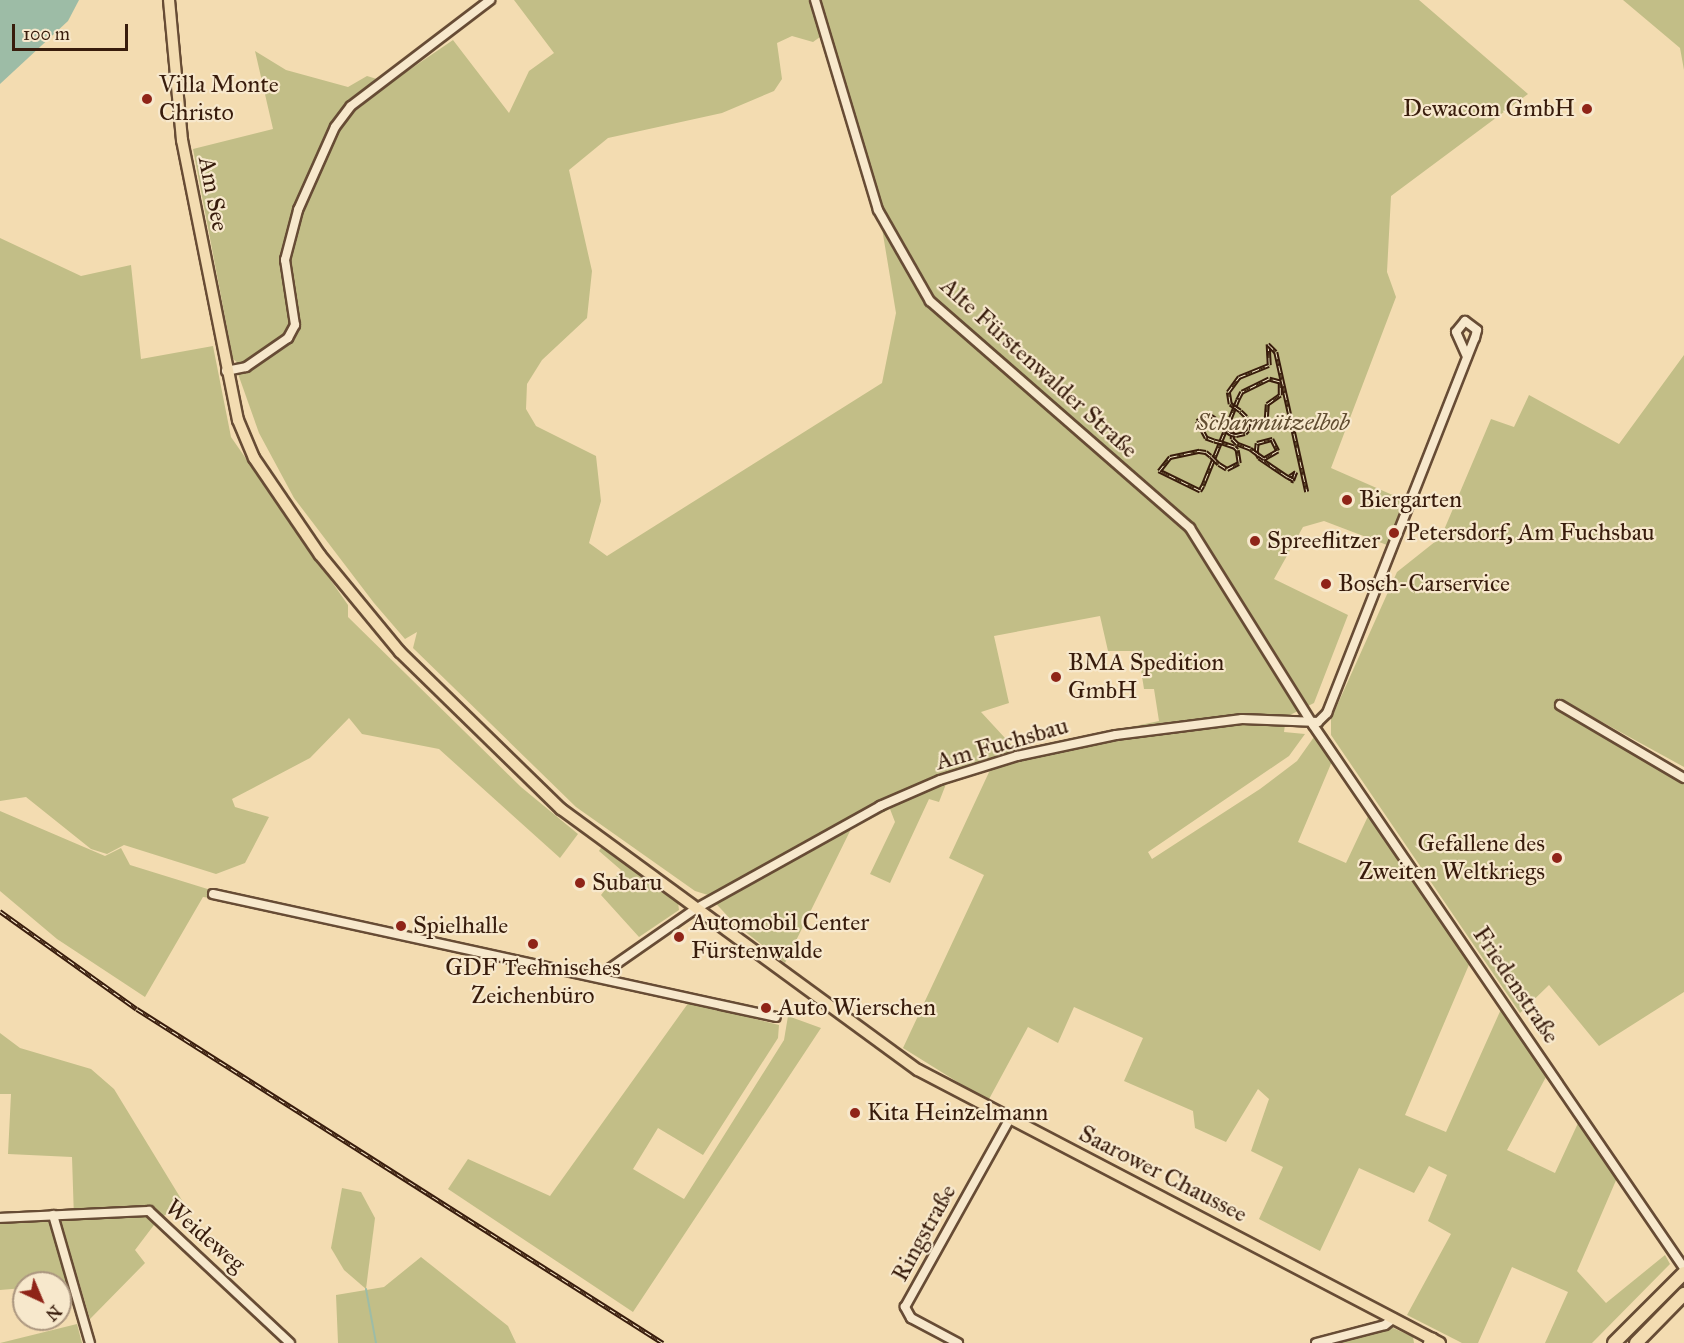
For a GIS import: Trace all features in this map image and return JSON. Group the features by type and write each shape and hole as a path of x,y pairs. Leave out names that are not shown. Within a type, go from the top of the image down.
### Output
{"highway":[{"path":"1614,1343 1684,1273"},
{"path":"1636,1343 1683,1296"}],"main road":[{"name":"Am See","path":"169,0 182,140 226,371"},
{"name":"Saarower Chaussee","path":"226,371 238,420 254,458 320,555 393,643 530,783 918,1070 1009,1120 1394,1318 1434,1342"}],"street":[{"path":"226,371 246,367 288,338 295,325 285,260 298,210 335,127 351,106 489,0"},
{"name":"Alte Fürstenwalder Straße","path":"815,0 878,210 923,291 1190,528 1313,725"},
{"path":"1313,725 1327,713 1467,357 1477,330 1471,322 1458,325 1467,357"},
{"path":"1560,705 1684,778"},
{"name":"Am Fuchsbau","path":"599,976 697,908 880,806 1017,756 1116,735 1242,719 1313,725"},
{"name":"Friedenstraße","path":"1313,725 1684,1268"},
{"path":"213,894 599,976 776,1017"},
{"name":"Ringstraße","path":"958,1343 910,1318 905,1307 1009,1120"},
{"name":"Weideweg","path":"0,1218 148,1211 290,1343"},
{"path":"53,1215 90,1343"},
{"path":"1316,1343 1385,1325 1394,1318"}],"green space":[{"name":"Scharmützelbob","path":"514,0 810,0 820,37 813,42 792,36 777,43 782,79 774,91 722,113 608,138 569,170 592,271 587,318 542,360 527,384 526,409 536,426 596,456 601,501 589,543 607,556 882,383 896,313 878,204 817,0 1419,0 1528,94 1391,196 1387,272 1396,297 1331,468 1404,500 1387,545 1324,521 1303,527 1274,579 1348,615 1314,703 1286,717 1284,732 1305,734 1289,756 1148,852 1152,859 1260,789 1297,761 1314,737 1319,739 1333,759 1298,842 1346,863 1370,812 1471,960 1405,1115 1446,1132 1502,1007 1547,1075 1507,1150 1555,1173 1579,1121 1617,1178 1577,1271 1606,1303 1665,1255 1670,1264 1592,1343 1545,1343 1568,1292 1512,1267 1478,1343 1462,1343 1407,1315 1451,1234 1428,1221 1447,1175 1429,1166 1414,1193 1359,1168 1320,1251 1259,1219 1283,1167 1251,1151 1269,1099 1258,1089 1226,1142 1195,1128 1193,1111 1124,1081 1143,1038 1074,1007 1058,1043 1028,1027 988,1101 903,1048 984,875 949,858 990,770 946,784 939,802 929,799 890,883 870,874 895,822 890,809 851,829 785,963 734,923 708,895 695,891 576,807 413,648 417,632 405,639 374,603 294,498 259,433 237,371 243,367 233,359 193,149 273,129 255,51 286,70 348,87 367,76 390,83 453,40 509,113 529,71 554,53","holes":["1100,616 1108,651 1138,651 1144,689 1154,689 1159,721 1017,751 981,712 1009,703 994,636"]},
{"path":"1623,0 1684,0 1684,70 1680,48"},
{"path":"0,238 81,276 131,265 141,359 213,346 231,437 348,605 348,617 521,787 578,834 560,858 439,749 362,734 349,718 310,758 232,799 235,807 269,817 245,863 216,874 124,845 107,854 91,849 26,797 0,801"},
{"path":"1684,355 1684,767 1562,700 1573,716 1684,782 1684,992 1599,1046 1549,985 1520,1013 1331,735 1331,719 1397,572 1441,537 1491,419 1514,427 1529,395 1619,444"},
{"path":"0,811 105,856 121,848 130,865 214,891 212,898 203,897 145,997 57,939 0,891"},
{"path":"602,846 678,902 679,910 639,937 601,895 621,870 599,851"},
{"path":"689,1002 779,1025 778,1038 703,1155 658,1128 633,1169 684,1199 784,1040 788,1016 821,1028 633,1312 448,1189 468,1159 550,1196"},
{"path":"0,1033 20,1048 91,1069 114,1089 183,1202 157,1221 135,1250 145,1263 90,1319 79,1282 72,1282 72,1271 12,1271 12,1289 0,1290 0,1223 74,1219 72,1157 8,1154 11,1094 0,1094"},
{"path":"342,1188 361,1192 375,1218 366,1289 344,1270 331,1248"},
{"path":"421,1257 508,1326 516,1343 338,1343 336,1295 384,1287"},
{"path":"77,1324 82,1343 0,1343 49,1331 72,1331 72,1325"},
{"path":"1391,1327 1413,1337 1414,1343 1331,1343"}],"shaded area":[{"path":"0,0 79,0 68,21 0,84"}],"waterway":[{"path":"366,1289 376,1343"}],"railway":[{"path":"1294,481 1291,480 1290,476 1296,472 1293,480 1287,477 1259,458 1256,452 1257,443 1272,439 1278,451 1264,459 1258,455 1250,449 1237,444 1232,439 1232,431 1240,424 1251,424 1256,425 1266,419 1267,404 1280,395 1280,382 1269,379 1242,392 1238,400 1229,422 1203,486 1200,491 1159,471 1170,457 1199,451 1206,452 1211,456 1219,464 1227,469 1239,463 1237,450 1234,447 1222,443 1214,441 1206,438 1197,421 1209,414 1220,422 1227,431 1231,434 1236,435 1245,433 1248,430 1248,423 1246,417 1240,411 1230,404 1228,392 1239,377 1269,365 1268,344 1276,352 1307,492"},
{"path":"0,911 137,1009 663,1343"}],"place":[{"name":"Villa Monte Christo","path":"147,99"},
{"name":"Dewacom GmbH","path":"1587,109"},
{"name":"Biergarten","path":"1347,500"},
{"name":"Petersdorf, Am Fuchsbau","path":"1394,533"},
{"name":"Spreeflitzer","path":"1255,541"},
{"name":"Bosch-Carservice","path":"1326,584"},
{"name":"BMA Spedition GmbH","path":"1056,677"},
{"name":"Gefallene des Zweiten Weltkriegs","path":"1557,858"},
{"name":"Subaru","path":"580,883"},
{"name":"Spielhalle","path":"401,926"},
{"name":"Automobil Center Fürstenwalde","path":"679,937"},
{"name":"GDF Technisches Zeichenbüro","path":"533,944"},
{"name":"Auto Wierschen","path":"766,1008"},
{"name":"Kita Heinzelmann","path":"855,1113"}]}
